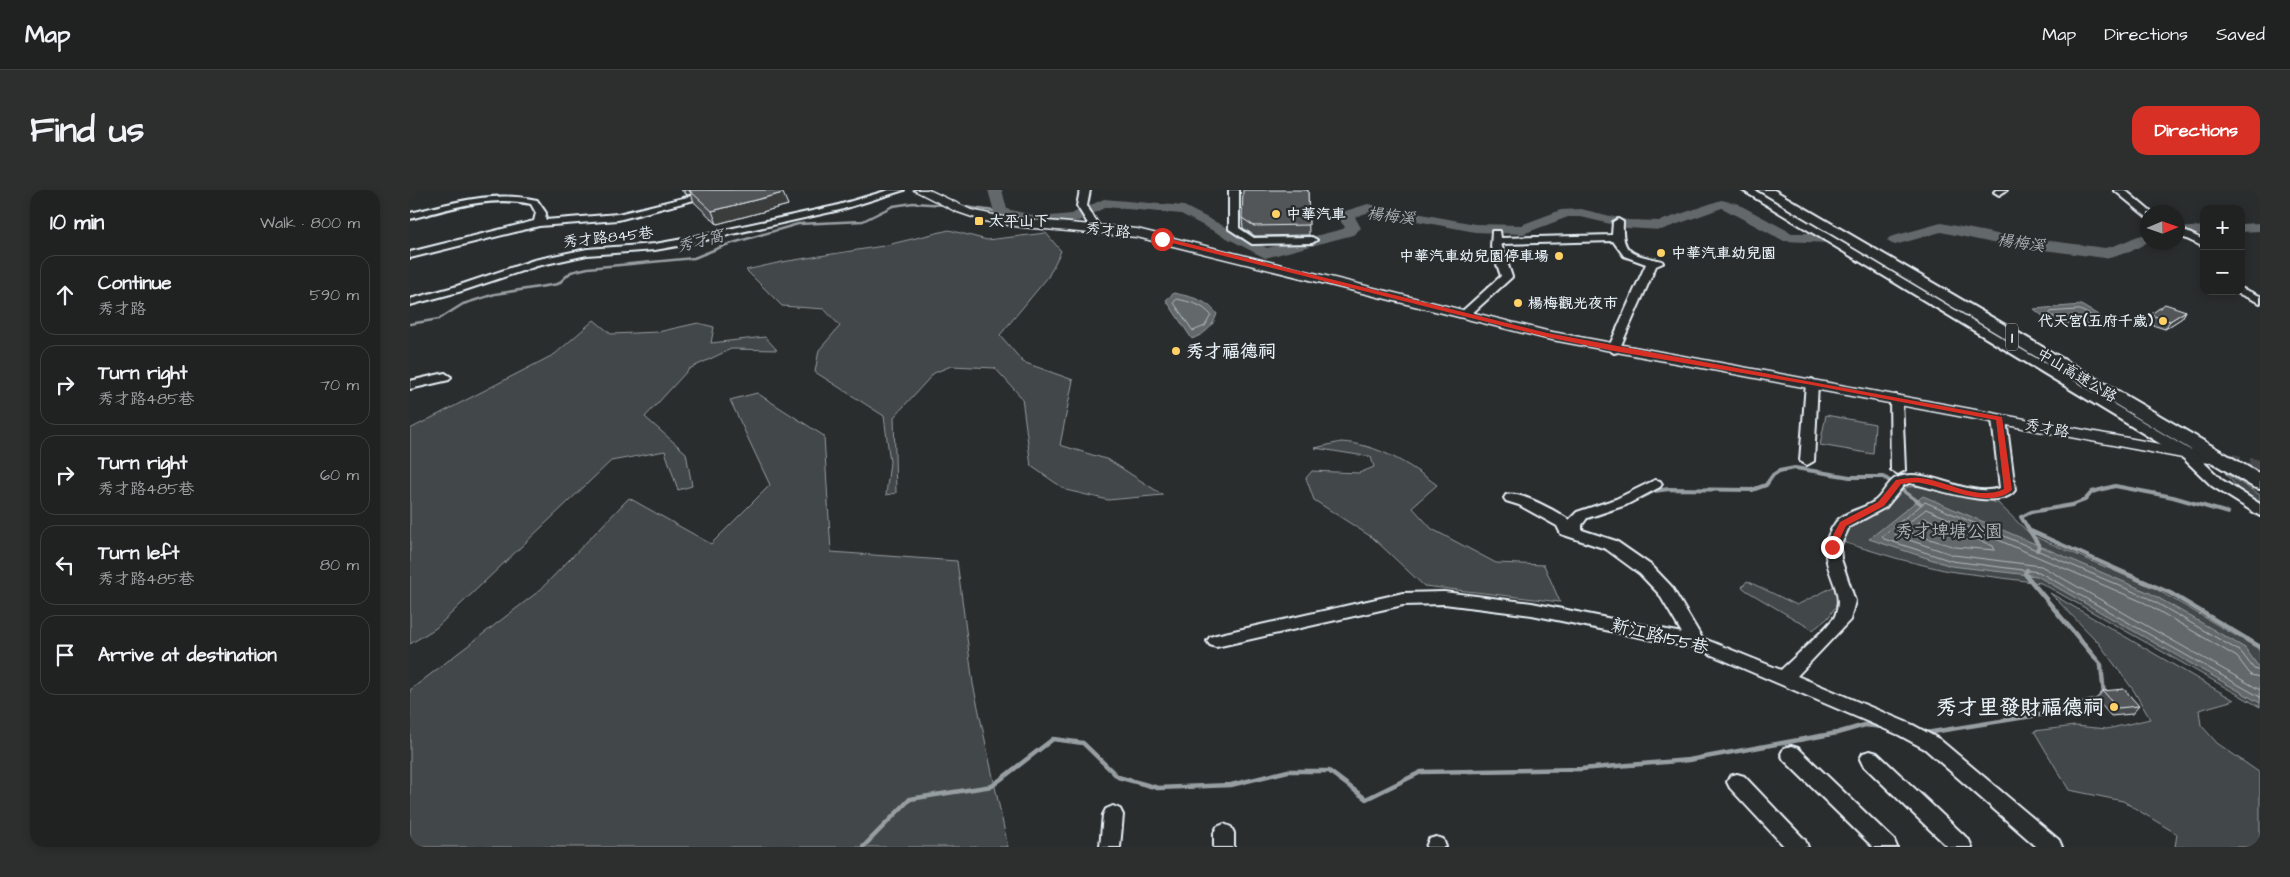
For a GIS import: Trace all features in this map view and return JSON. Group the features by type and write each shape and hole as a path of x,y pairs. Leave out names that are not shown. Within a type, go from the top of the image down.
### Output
{"highway":[{"name":"中山高速公路","path":"1765,190 2260,483"},
{"name":"中山高速公路","path":"1784,190 2260,466"}],"main road":[{"name":"秀才路","path":"920,190 965,212 982,217 1039,226 1095,228 1137,233 1464,315 1614,349 1896,398 2209,458"}],"street":[{"path":"410,254 540,218 593,220 641,212 727,190"},
{"name":"秀才路845巷","path":"413,302 544,260 587,252 648,248 683,242 837,208 899,190"},
{"path":"1085,190 1082,206 1095,228"},
{"path":"1234,190 1234,228 1243,236 1252,241 1312,240"},
{"path":"1747,190 2187,454 2217,483 2260,511"},
{"path":"2119,190 2140,208"},
{"path":"410,216 481,200 507,197 534,202 540,218"},
{"path":"1614,349 1655,262 1628,255 1617,238 1618,222"},
{"path":"2185,234 2200,242"},
{"path":"1464,315 1507,276 1495,237 1617,238"},
{"path":"2245,293 2260,300"},
{"path":"410,386 445,377"},
{"path":"1807,461 1812,383"},
{"path":"1783,679 1842,620 1848,601 1833,559 1832,547 1843,524 1881,504 1897,480 1896,398"},
{"path":"1897,480 1920,480 1967,493 1986,495 2002,493 2008,490 1999,419"},
{"path":"1574,532 1574,524 1582,515 1621,502 1655,484"},
{"path":"1511,498 1524,502 1563,523 1566,530 1611,545 1646,570 1665,590 1696,642"},
{"name":"新江路155巷","path":"1216,641 1403,599 1444,598 1532,609 1636,628 1696,642 1906,730 1932,744 2052,847"},
{"path":"1791,754 1887,847"},
{"path":"1870,759 1962,847"},
{"path":"1737,782 1798,847"},
{"path":"1110,847 1112,815"}],"green space":[{"path":"949,230 987,240 1046,233 1061,251 1048,277 1000,335 1023,362 1073,380 1060,445 1109,460 1163,495 1108,500 1066,490 1031,466 1022,398 995,368 951,366 934,373 894,417 896,493 886,495 890,462 884,416 815,372 819,350 840,326 824,309 782,306 746,270 782,262 883,246"},
{"path":"594,320 611,334 658,332 698,323 714,327 711,343 765,337 777,350 731,349 689,369 645,417 686,453 692,486 678,490 665,451 611,461 436,628 410,644 410,429 555,354"},
{"path":"757,393 824,436 831,552 957,561 973,684 1008,847 410,847 410,690 539,591 629,498 711,544 770,485 730,400"},
{"path":"1826,415 1875,424 1873,454 1820,445"},
{"path":"1341,442 1367,447 1392,456 1437,485 1412,507 1432,529 1496,563 1544,565 1560,602 1424,586 1373,538 1314,500 1306,478 1312,471 1359,473 1374,467 1371,457 1315,448"},
{"path":"2225,473 2260,495 2260,505 2242,493"},
{"name":"秀才埤塘公園","path":"1923,486 1998,503 2031,535 2154,588 2257,648 2260,652 2260,707 2041,583 1948,571 1839,541 1845,529 1886,507 1907,487"},
{"path":"1747,581 1797,605 1835,586 1839,601 1828,618 1813,630 1747,591 1742,587"},
{"path":"2050,593 2234,700 2199,710 2201,725 2217,743 2260,773 2260,847 2175,847 2177,834 2123,801 2069,790 2034,731 2075,726 2107,729 2150,719 2134,691 2098,642"}],"water":[{"path":"1174,293 1198,299 1213,309 1217,314 1208,330 1192,339 1166,300"},
{"path":"2081,305 2100,316 2101,318 2097,324 2051,323 2034,309"},
{"name":"秀才埤塘公園","path":"1923,496 2150,593 2245,648 2260,669 2260,703 2037,576 1951,566 1869,539"}],"building":[{"path":"689,190 780,190 783,193 712,211"},
{"name":"中華汽車","path":"1243,190 1308,190 1309,225 1254,226 1242,218"},
{"path":"2165,304 2186,311 2170,321 2150,315"},
{"path":"2124,689 2139,706 2118,708 2103,691"}],"waterway":[{"name":"楊梅溪","path":"995,190 1001,212 1041,221 1074,218 1104,203 1184,210 1265,253 1348,232 1354,228 1348,222 1347,215 1368,208 1475,228 1523,230 1566,213 1581,213 1627,224 1661,226 1721,204 1731,206 1789,238 1829,238"},
{"name":"秀才窩","path":"410,324 439,319 463,304 495,294 558,284 571,272 588,268 694,258 726,245 798,224 863,221 893,206 913,203 946,205"},
{"name":"秀才窩","path":"958,206 1001,212"},
{"name":"楊梅溪","path":"1895,240 1941,227 1997,239 2105,253 2125,249 2140,240"},
{"name":"楊梅溪","path":"2245,228 2260,227"},
{"name":"楊梅溪","path":"2185,231 2200,230"},
{"path":"1623,506 1654,491 1669,489 1752,490 1766,485 1773,475 1779,471 1795,468 1850,477 1884,477 1920,503"},
{"path":"2037,550 2039,546 2021,517 2031,512 2072,505 2085,500 2092,492 2115,486 2173,497 2228,513"},
{"path":"1588,518 1614,509"},
{"path":"2031,531 2112,567"},
{"path":"2109,566 2170,593 2260,647"},
{"path":"2027,570 2025,574 2101,665 2104,695"},
{"path":"1926,733 2045,714 2101,699"},
{"path":"863,847 910,799 992,786 1053,739 1083,743 1118,777 1158,788 1231,785 1288,771 1329,771 1366,799 1421,772 1581,769 1689,760 1837,733 1865,725 1883,727"}],"tunnel":[{"path":"2222,461 2260,469"}],"place":[{"name":"中華汽車","path":"1276,214"},
{"name":"太平山下","path":"979,221"},
{"name":"中華汽車幼兒園","path":"1661,253"},
{"name":"中華汽車幼兒園停車場","path":"1559,256"},
{"name":"楊梅觀光夜市","path":"1518,303"},
{"name":"代天宮(五府千歲)","path":"2163,321"},
{"name":"秀才福德祠","path":"1176,351"},
{"name":"秀才里發財福德祠","path":"2114,707"}],"route":[{"path":"1162,239 1547,335 1614,349 1896,398 1999,419 2008,490 2002,493 1986,495 1967,493 1920,480 1909,479 1899,482 1881,504 1843,524 1832,547"}]}
